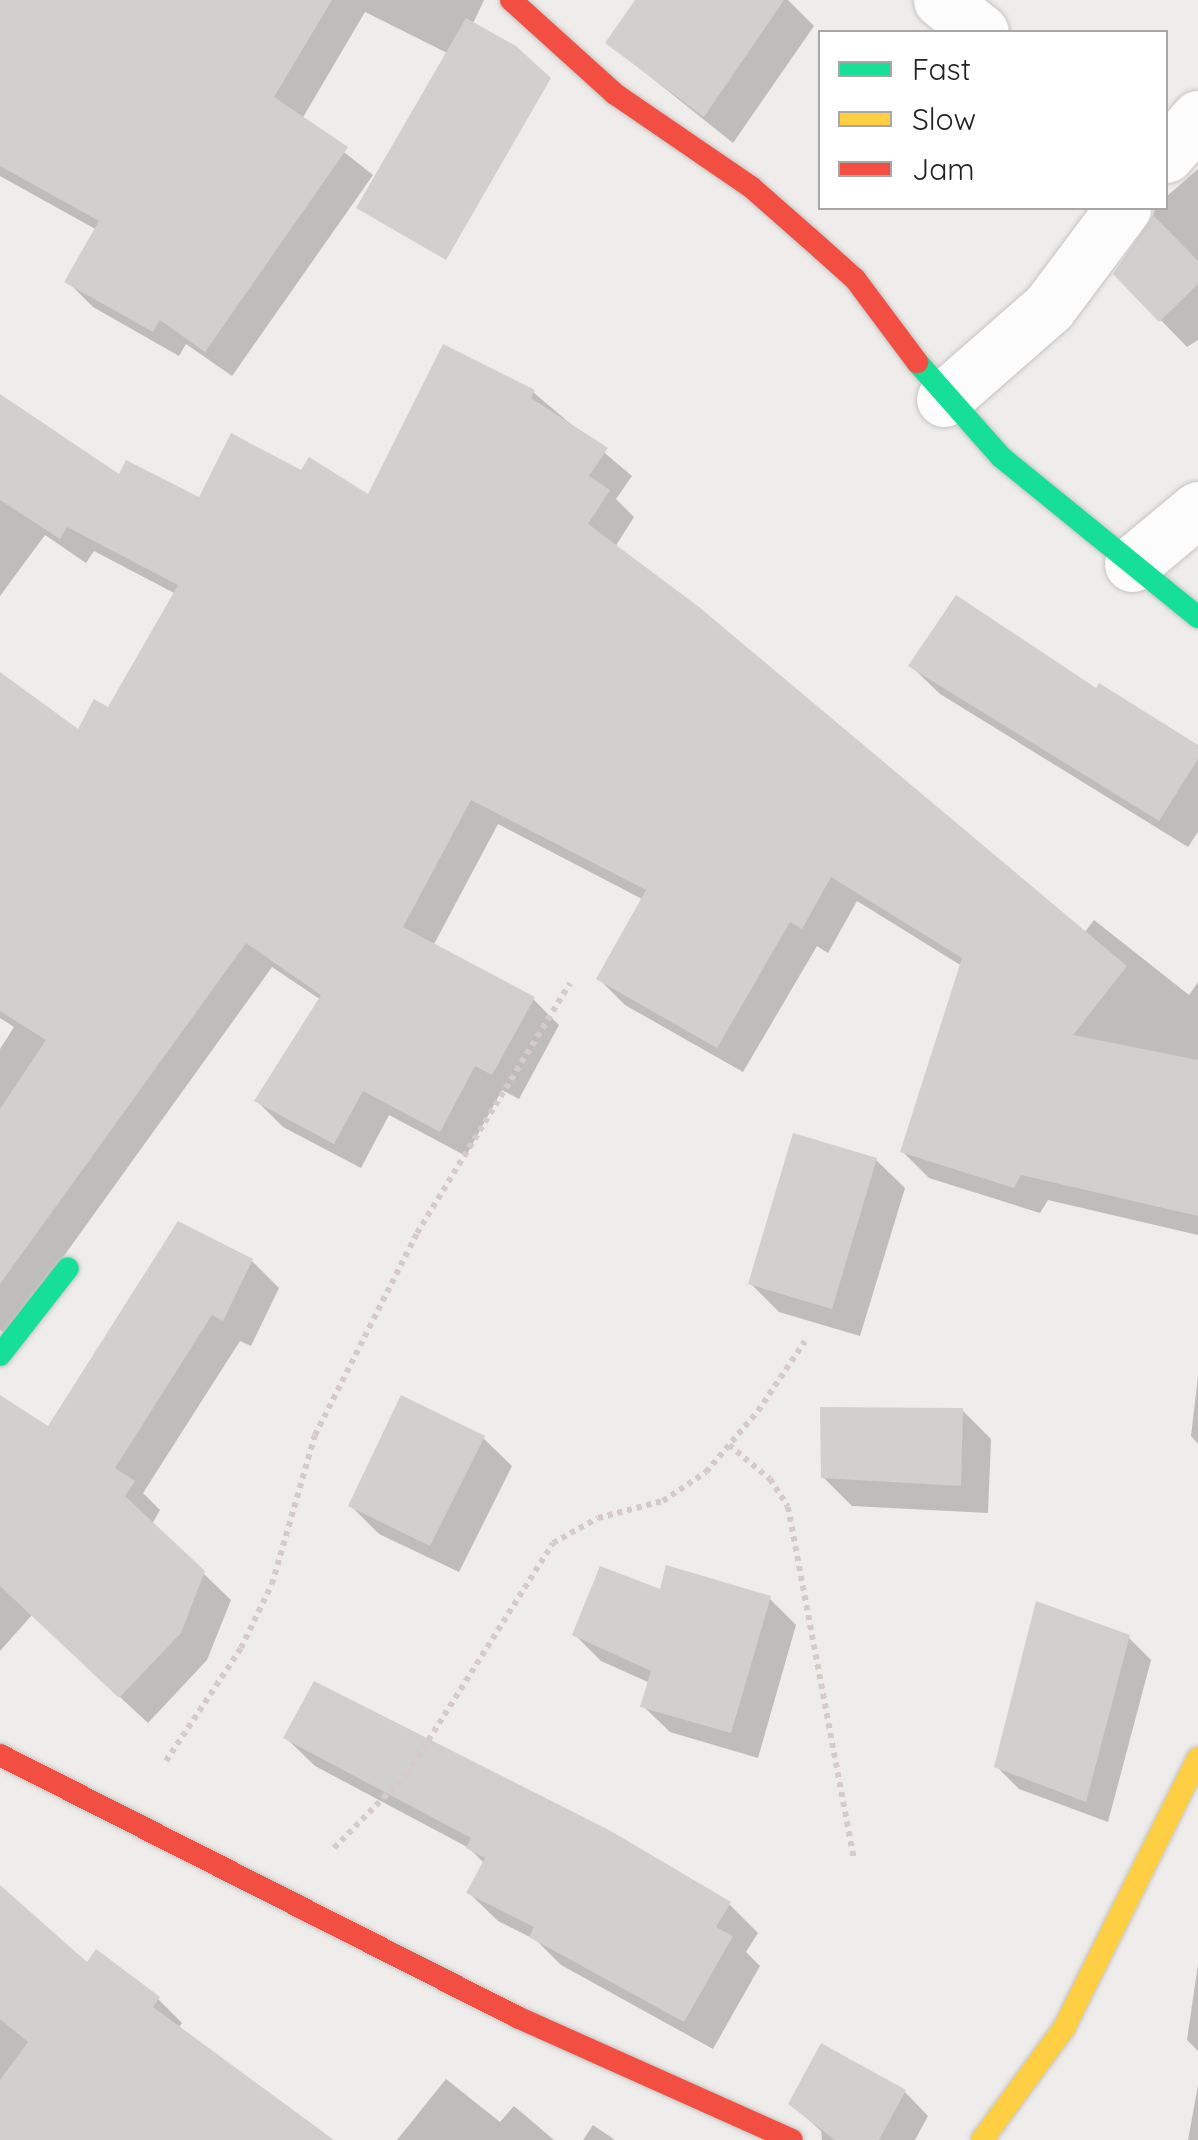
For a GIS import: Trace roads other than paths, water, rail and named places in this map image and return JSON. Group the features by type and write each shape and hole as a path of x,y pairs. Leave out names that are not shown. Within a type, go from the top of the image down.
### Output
{"street":[{"path":"941,0 979,30"},
{"path":"527,4 615,94 751,186 855,279 944,399 1001,457 1198,617"},
{"path":"1168,152 1198,118"},
{"path":"944,399 1049,307 1122,210"},
{"path":"1132,564 1198,510"},
{"path":"0,1355 68,1268"},
{"path":"0,1755 517,2018 792,2140"},
{"path":"982,2140 1064,2028 1134,1876 1198,1758"}]}
